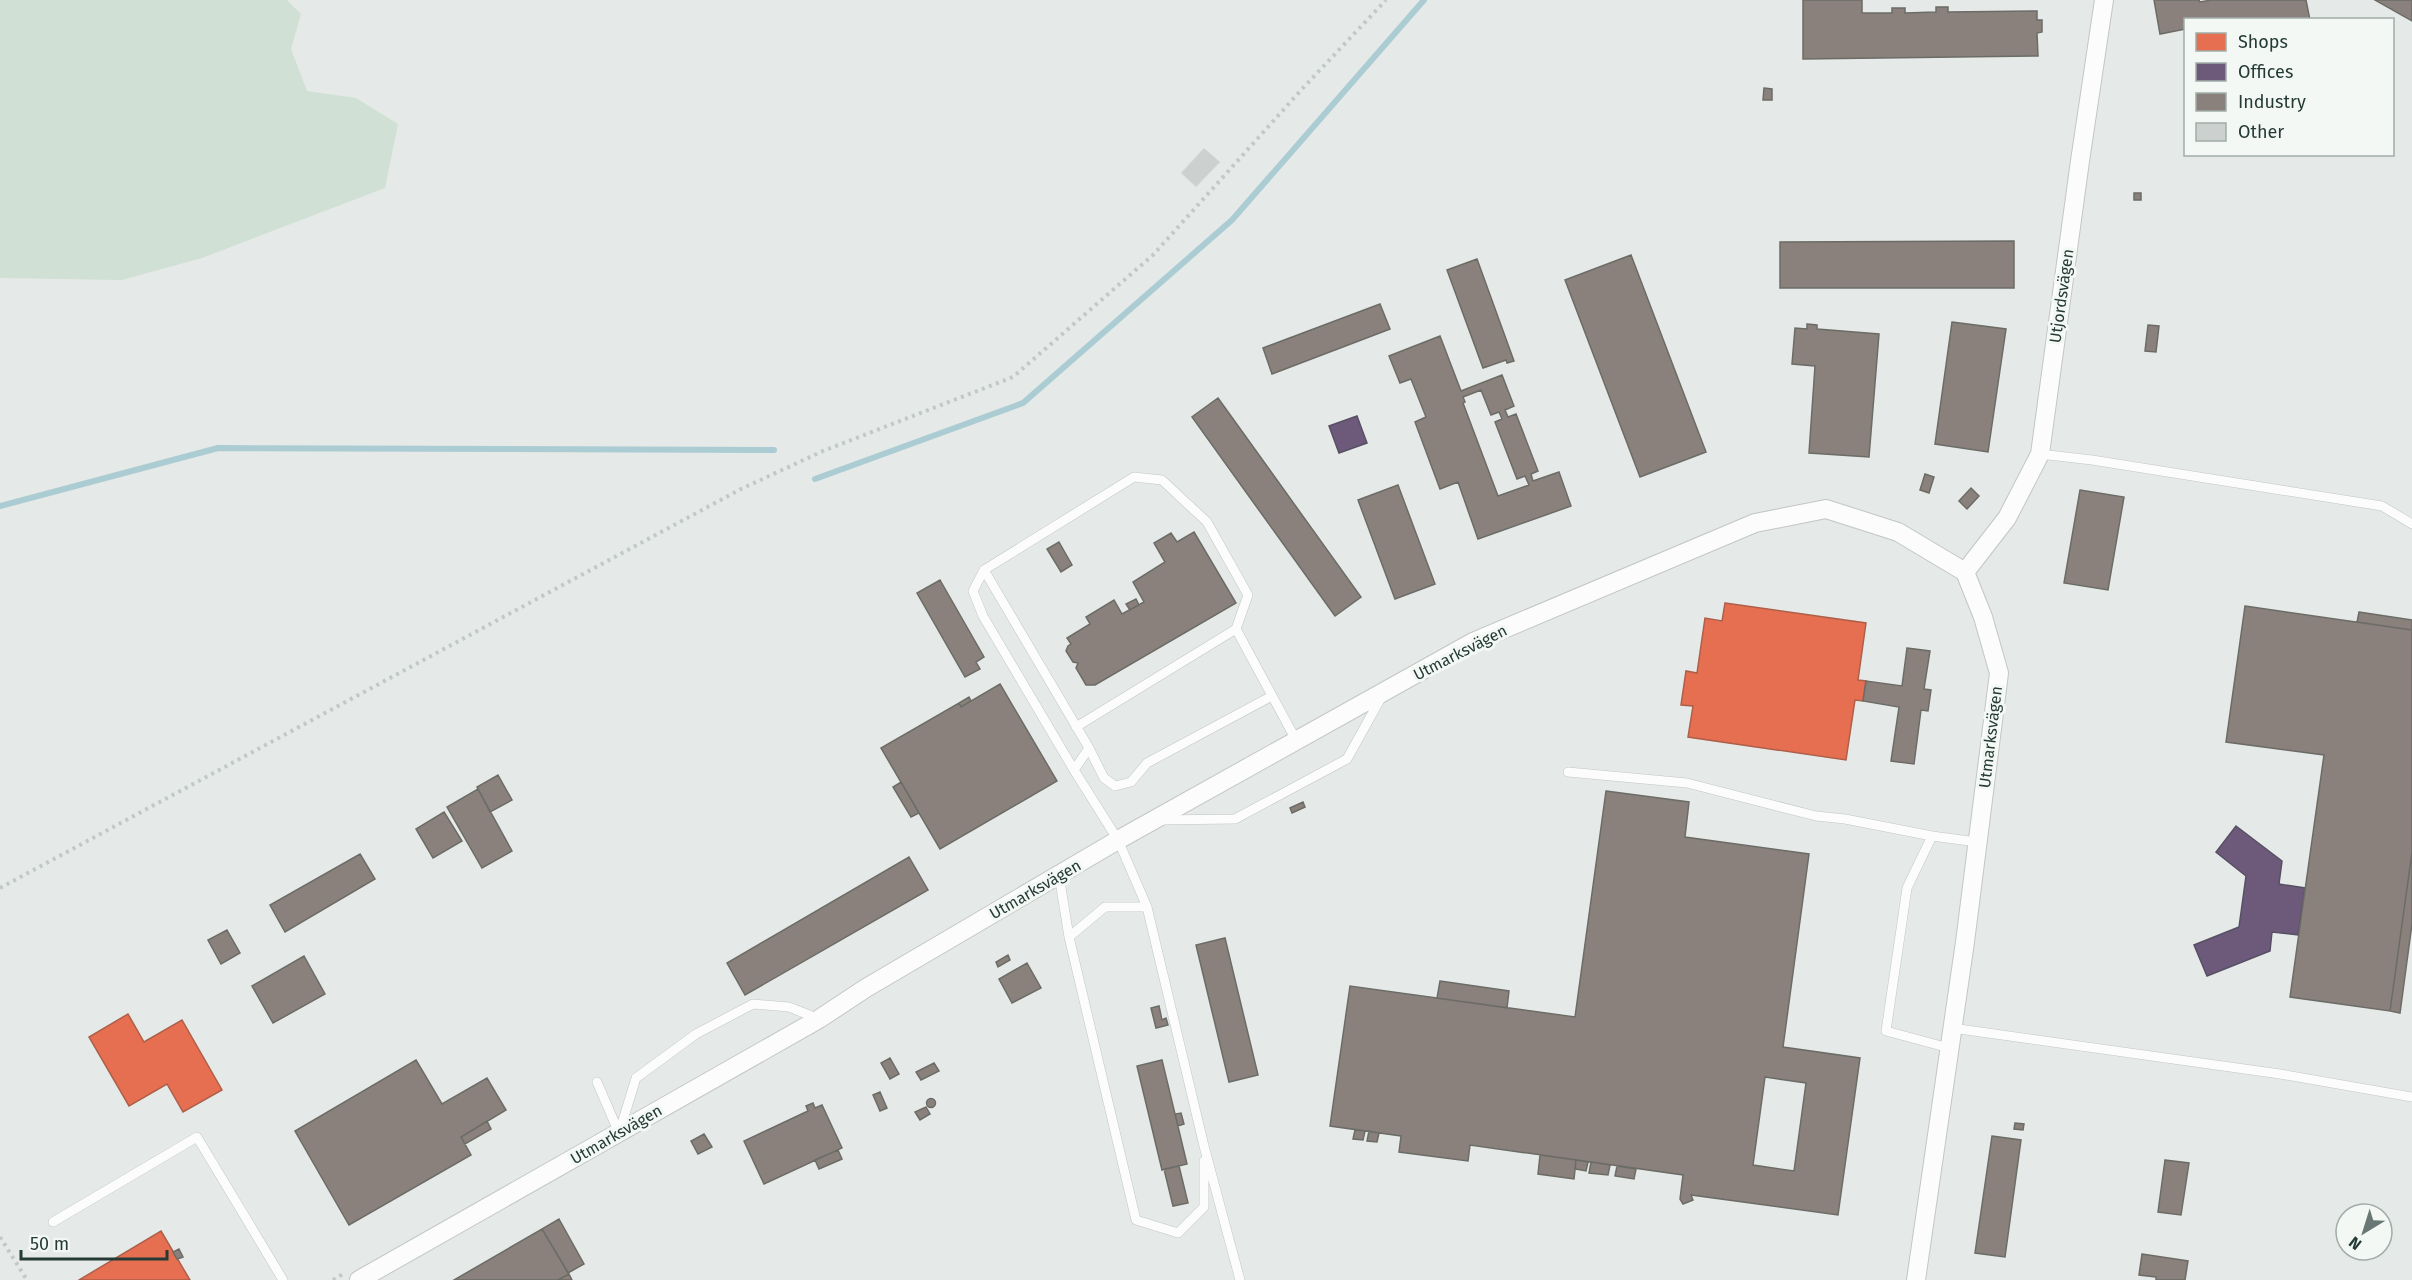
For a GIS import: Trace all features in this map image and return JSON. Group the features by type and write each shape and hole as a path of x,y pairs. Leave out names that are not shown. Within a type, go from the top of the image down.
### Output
{"street":[{"name":"Utjordsvägen","path":"1965,572 2007,518 2040,454 2104,0"},
{"name":"Utmarksvägen","path":"351,1277 619,1132 819,1019 866,988 1118,840 1158,820 1473,642 1744,528 1826,509 1898,532 1965,572 1983,616 1998,673 1952,1028 1916,1280"}],"lane":[{"path":"2040,454 2092,460 2382,506 2412,524"},
{"path":"1076,727 1236,629 1248,594 1207,522 1162,480 1134,477 984,570 972,591 983,615 1118,840 1147,907 1204,1146 1240,1280"},
{"path":"984,570 1089,748 1104,778 1115,786 1131,782 1147,763 1272,696"},
{"path":"1236,629 1296,740"},
{"path":"1158,820 1235,819 1347,759 1385,690"},
{"path":"1074,770 1089,748"},
{"path":"1568,772 1687,783 1816,816 1977,842"},
{"path":"1932,836 1907,888 1886,1031 1949,1048"},
{"path":"1059,875 1069,937 1136,1220 1178,1233 1204,1207 1204,1146"},
{"path":"1069,937 1105,907 1147,907"},
{"path":"619,1132 636,1078 696,1034 753,1004 789,1007 819,1019"},
{"path":"1952,1028 2280,1074 2412,1097"},
{"path":"597,1082 619,1132"},
{"path":"53,1222 197,1137 282,1280"}],"path":[{"path":"0,888 741,489 823,451 1013,377 1153,255 1303,87 1386,0"},
{"path":"0,1237 27,1280"},
{"path":"333,1280 351,1277"}],"green space":[{"path":"0,0 287,0 301,14 291,49 307,91 356,98 398,124 385,188 202,258 122,280 0,278"}],"building: Shops":[{"path":"1725,603 1866,623 1858,680 1866,681 1863,701 1855,700 1846,760 1688,737 1693,706 1681,705 1686,671 1697,673 1705,618 1722,621"},
{"path":"128,1014 144,1042 182,1020 222,1090 183,1112 167,1084 129,1106 89,1037"},
{"path":"161,1231 190,1280 79,1280"}],"building: Offices":[{"path":"1357,416 1367,443 1339,453 1329,426"},
{"path":"2236,826 2282,861 2279,884 2305,888 2298,935 2272,932 2270,951 2207,976 2194,945 2239,927 2246,876 2216,852"}],"building: Industry":[{"path":"1803,0 1862,0 1862,13 1892,13 1892,8 1905,8 1905,13 1936,12 1936,7 1948,7 1948,12 2037,11 2037,20 2042,20 2042,32 2037,33 2038,56 1803,59"},
{"path":"2154,0 2199,0 2200,2 2306,0 2310,18 2184,18 2184,29 2160,34"},
{"path":"2375,0 2412,0 2412,21"},
{"path":"1764,88 1772,89 1772,100 1763,100"},
{"path":"2134,193 2141,193 2141,200 2134,200"},
{"path":"2014,241 2014,288 1780,288 1780,242"},
{"path":"1631,255 1706,452 1640,477 1565,280"},
{"path":"1477,259 1514,361 1507,363 1506,360 1483,368 1447,270"},
{"path":"1380,304 1390,329 1272,374 1263,348"},
{"path":"1952,322 2006,329 1988,452 1935,444"},
{"path":"1807,324 1817,325 1817,329 1879,334 1869,457 1809,453 1815,366 1792,364 1795,328 1807,329"},
{"path":"2148,325 2159,326 2156,352 2145,351"},
{"path":"1440,336 1461,391 1502,375 1514,406 1505,410 1508,417 1516,414 1538,471 1531,474 1533,481 1559,472 1571,506 1478,539 1458,482 1440,489 1415,422 1426,417 1411,379 1400,383 1389,356","holes":["1481,390 1491,415 1499,412 1502,419 1495,422 1517,479 1525,476 1529,485 1498,496 1463,403 1465,402 1463,397"]},
{"path":"1218,398 1361,597 1335,616 1192,417"},
{"path":"1925,474 1934,477 1929,493 1920,490"},
{"path":"1398,485 1435,584 1395,599 1358,500"},
{"path":"1971,488 1979,496 1967,509 1959,501"},
{"path":"2080,490 2124,497 2108,590 2064,583"},
{"path":"1194,532 1236,603 1095,685 1086,685 1076,668 1078,663 1073,662 1066,651 1071,644 1067,638 1090,624 1086,617 1114,600 1122,614 1144,602 1133,582 1165,562 1154,543 1171,533 1177,542"},
{"path":"1059,542 1072,565 1061,572 1047,549"},
{"path":"940,580 984,657 976,662 980,669 965,677 917,593"},
{"path":"1136,599 1139,605 1130,610 1126,604"},
{"path":"2245,606 2412,630 2412,852 2390,1011 2290,997 2324,755 2226,742"},
{"path":"2359,612 2412,620 2412,630 2357,622"},
{"path":"1907,648 1930,651 1924,689 1931,690 1928,711 1921,710 1914,764 1891,761 1899,707 1863,701 1866,681 1902,686"},
{"path":"1000,684 1057,781 940,849 881,748 959,703 961,707"},
{"path":"969,697 971,701 961,707 959,703"},
{"path":"498,775 512,800 490,812 477,787"},
{"path":"901,782 919,813 911,817 893,787"},
{"path":"478,789 512,851 482,868 447,807"},
{"path":"1606,791 1689,802 1685,837 1809,854 1783,1047 1860,1058 1838,1215 1691,1195 1693,1200 1683,1204 1680,1199 1683,1175 1470,1145 1468,1161 1399,1152 1401,1136 1330,1126 1350,986 1575,1017","holes":["1765,1077 1806,1083 1794,1171 1753,1165"]},
{"path":"1303,802 1305,807 1292,813 1290,808"},
{"path":"444,812 462,841 433,858 416,829"},
{"path":"2412,852 2412,924 2400,1013 2390,1011"},
{"path":"360,854 375,879 285,932 270,905"},
{"path":"909,857 928,890 745,995 727,963"},
{"path":"227,930 240,953 221,964 208,940"},
{"path":"1225,938 1258,1075 1229,1082 1196,945"},
{"path":"1008,955 1010,960 998,967 996,962"},
{"path":"304,956 325,994 273,1023 252,986"},
{"path":"1027,963 1041,988 1012,1003 999,979"},
{"path":"1440,981 1509,991 1507,1008 1437,998"},
{"path":"1159,1006 1162,1020 1166,1018 1168,1025 1156,1028 1151,1008"},
{"path":"890,1058 899,1074 890,1079 881,1063"},
{"path":"416,1060 442,1104 487,1078 506,1110 461,1137 471,1155 349,1225 295,1131"},
{"path":"1162,1060 1187,1164 1162,1170 1137,1066"},
{"path":"934,1063 939,1071 921,1080 916,1072"},
{"path":"880,1092 887,1108 880,1111 873,1095"},
{"path":"931,1099 935,1103 931,1107 927,1103"},
{"path":"813,1103 815,1108 822,1105 842,1148 764,1184 744,1141 808,1111 806,1106"},
{"path":"926,1107 930,1114 920,1120 915,1112"},
{"path":"1181,1113 1184,1124 1178,1126 1175,1114"},
{"path":"487,1121 491,1129 465,1144 461,1137"},
{"path":"2015,1123 2024,1124 2023,1130 2014,1129"},
{"path":"1355,1130 1365,1131 1363,1140 1353,1139"},
{"path":"1369,1131 1379,1133 1377,1142 1367,1141"},
{"path":"704,1134 712,1147 698,1154 691,1141"},
{"path":"1992,1136 2021,1140 2005,1257 1975,1253"},
{"path":"838,1150 842,1159 819,1169 815,1160"},
{"path":"1540,1155 1576,1160 1574,1179 1538,1174"},
{"path":"1576,1160 1588,1162 1586,1171 1575,1169"},
{"path":"2165,1160 2189,1163 2181,1215 2158,1212"},
{"path":"1591,1162 1610,1165 1608,1175 1589,1173"},
{"path":"1179,1166 1188,1203 1173,1206 1164,1169"},
{"path":"1617,1166 1636,1169 1634,1179 1615,1176"},
{"path":"559,1219 584,1264 568,1273 542,1229"},
{"path":"542,1229 569,1274 558,1280 454,1280"},
{"path":"179,1249 183,1257 177,1259 173,1252"},
{"path":"2142,1254 2188,1261 2185,1280 2156,1280 2156,1277 2139,1275"},
{"path":"569,1274 572,1280 558,1280"}],"building: Other":[{"path":"1204,149 1219,162 1196,186 1182,173"}],"waterway":[{"path":"815,479 1023,403 1232,220 1424,0"},
{"path":"0,506 218,448 774,450"}]}
